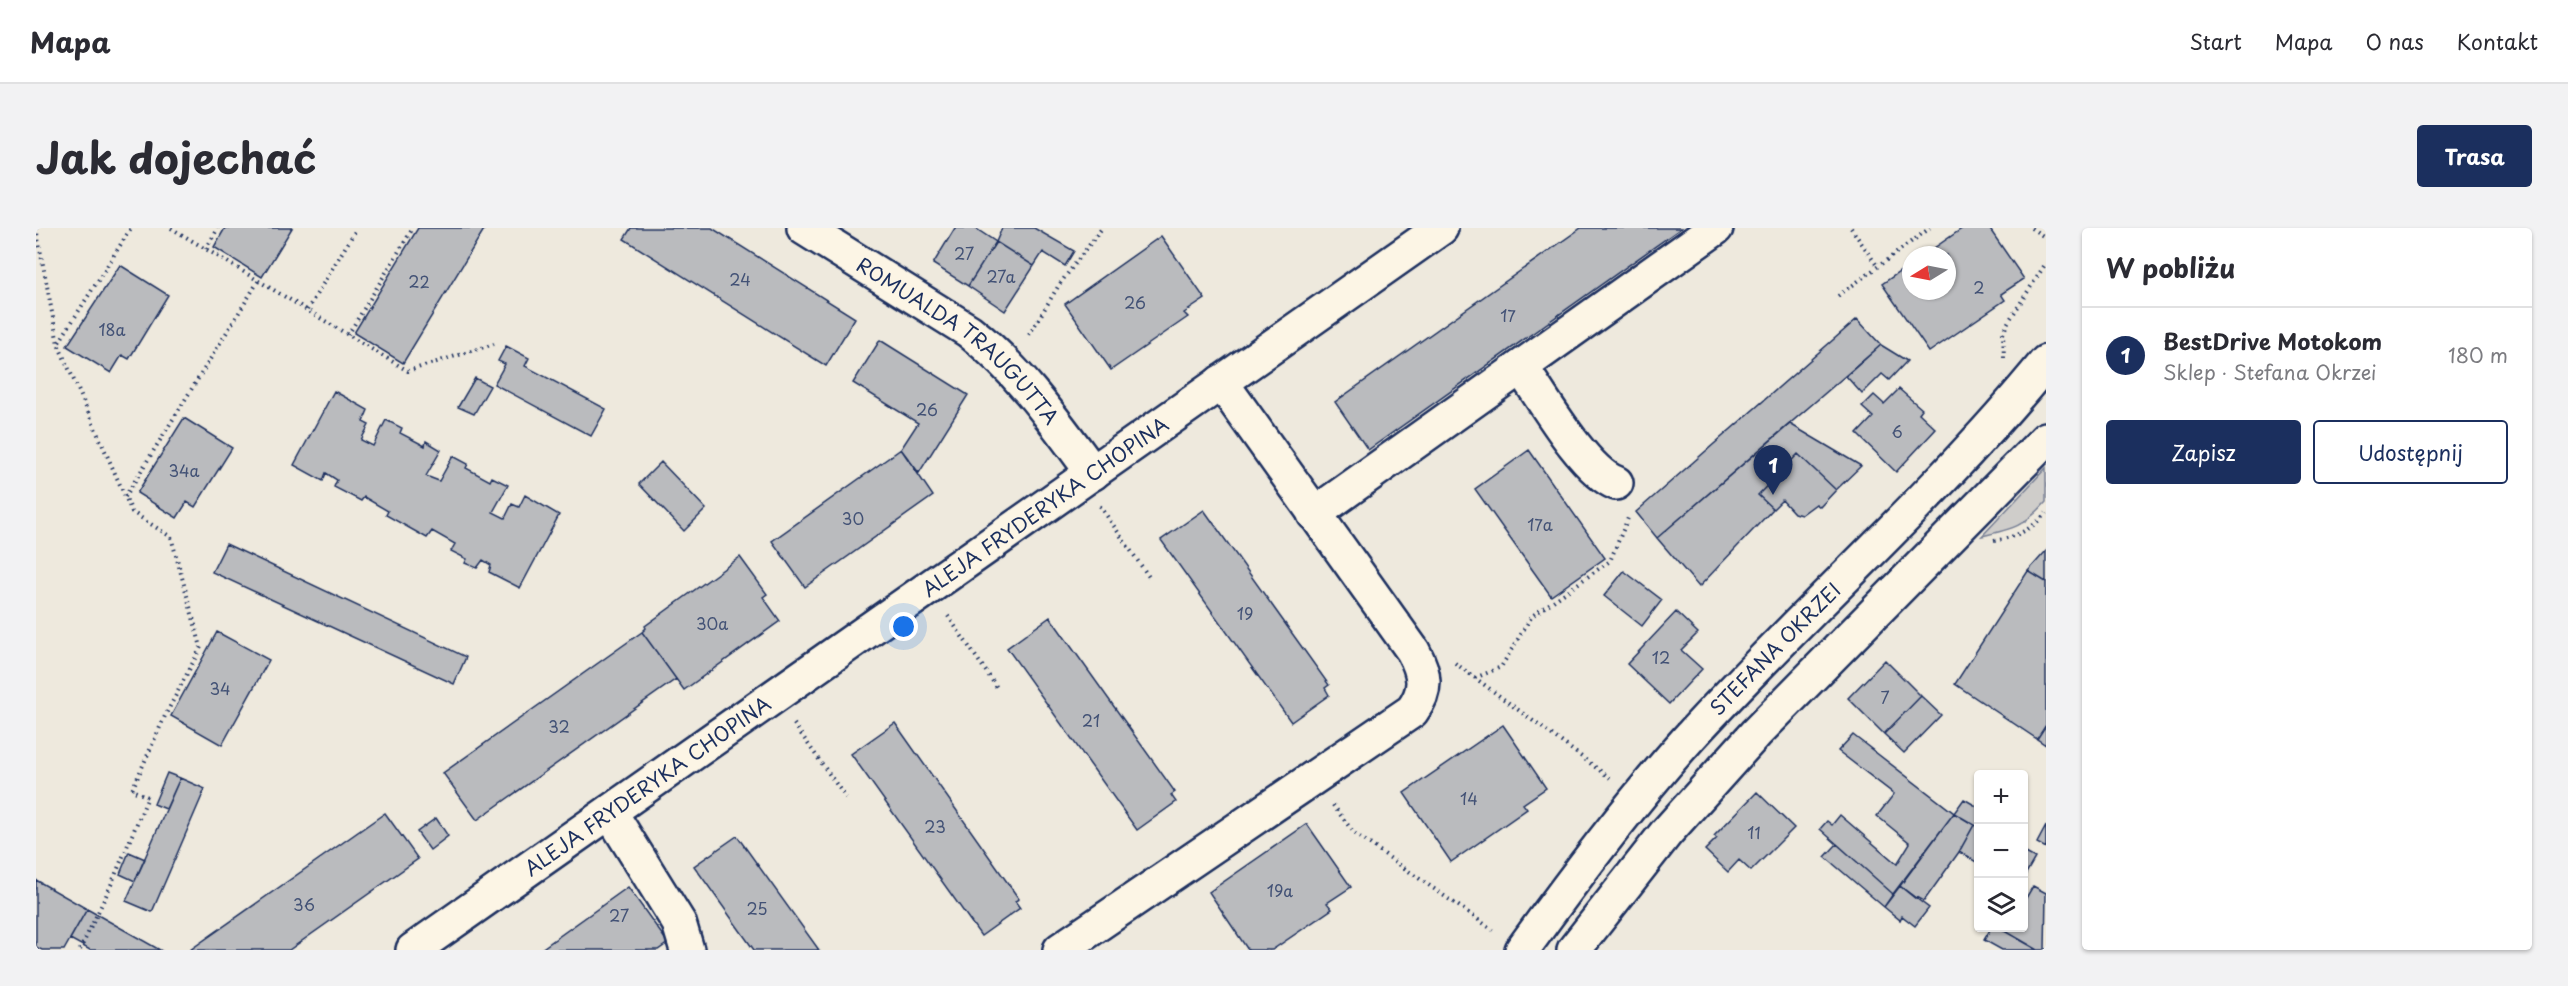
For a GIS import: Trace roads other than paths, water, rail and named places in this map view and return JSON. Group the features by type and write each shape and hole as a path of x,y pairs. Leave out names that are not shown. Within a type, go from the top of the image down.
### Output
{"street":[{"name":"ROMUALDA TRAUGUTTA","path":"804,228 969,331 993,350 1054,421 1087,477"},
{"name":"ALEJA FRYDERYKA CHOPINA","path":"414,950 1441,228"},
{"path":"1314,514 1716,228"},
{"name":"STEFANA OKRZEI","path":"1522,950 1569,885 1687,741 1972,450 2046,362"},
{"path":"1521,367 1588,462 1604,478 1616,483"},
{"path":"1060,950 1412,711 1419,702 1424,683 1421,665 1413,651 1221,382"},
{"path":"1574,950 1666,833 1756,733 2046,439"},
{"path":"610,812 679,923 687,950"}],"place":[{"name":"BestDrive Motokom","path":"1773,495"}]}
